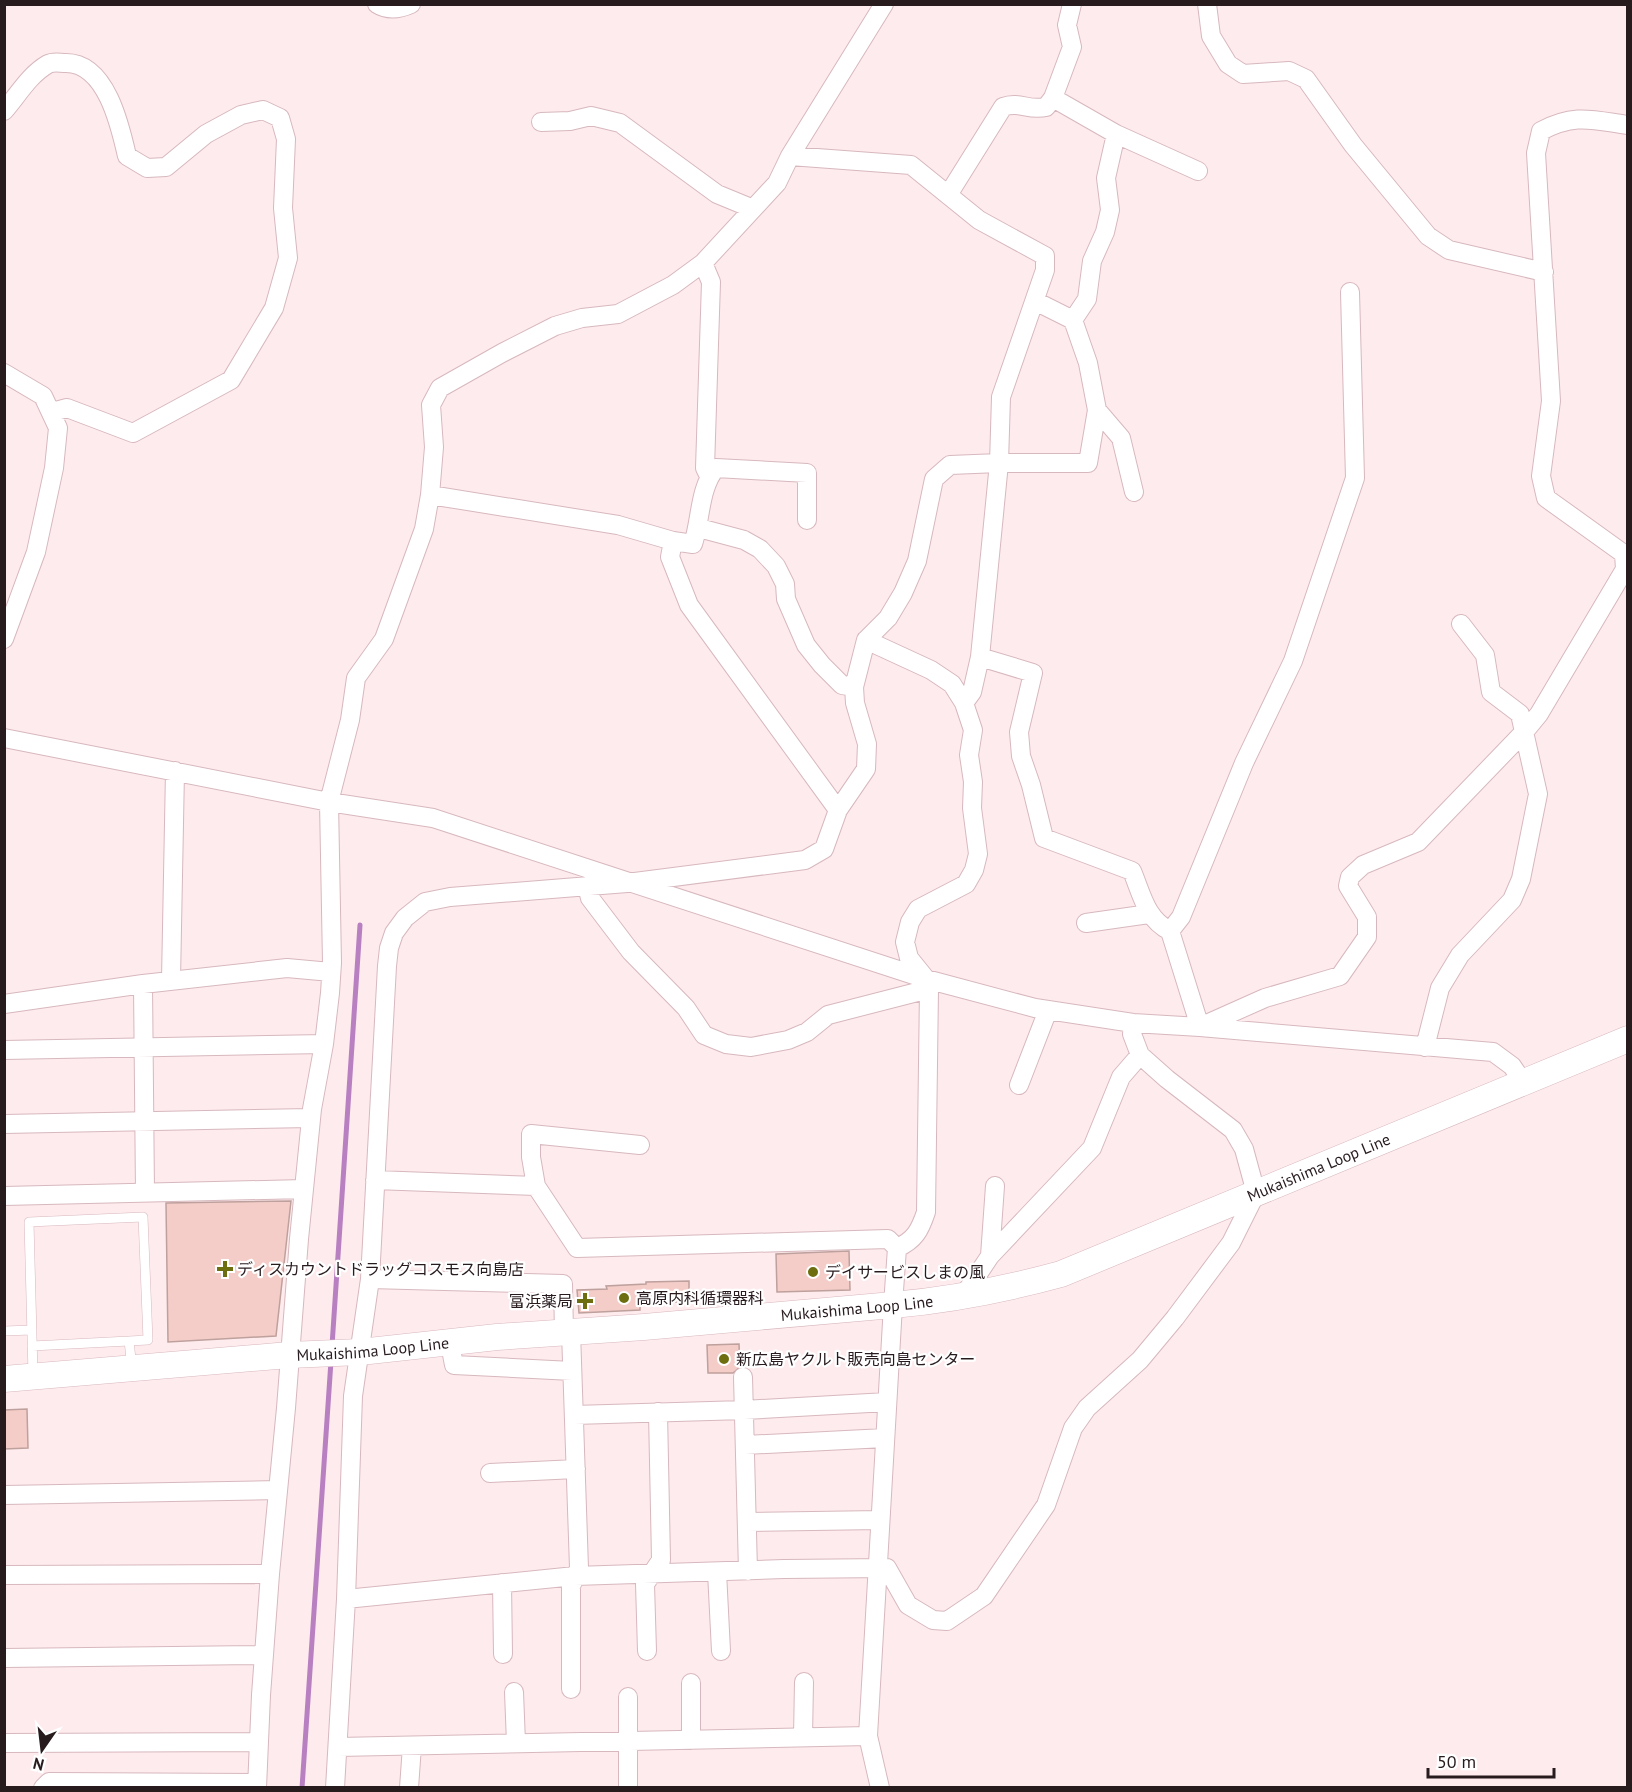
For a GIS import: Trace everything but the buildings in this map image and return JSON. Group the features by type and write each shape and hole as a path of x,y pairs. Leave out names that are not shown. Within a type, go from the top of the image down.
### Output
{"main road":[{"name":"Mukaishima Loop Line","path":"4,1379 357,1352 450,1344 497,1337 893,1305 1018,1286 1062,1274 1628,1039"}],"street":[{"path":"377,4 381,7 399,9 411,4"},
{"path":"43,1788 49,1782 257,1785 270,1574 295,1355 304,1189 311,1118 324,1044 331,972 329,802 350,720 356,678 384,639 424,529 430,495 434,447 431,405 440,388 555,326 582,318 618,314 673,285 703,263 751,208 777,183 790,156 884,4"},
{"path":"948,195 1003,107 1013,103 1034,110 1046,107 1053,98 1072,47 1067,25 1072,4"},
{"path":"1207,4 1210,36 1228,64 1243,74 1289,71 1306,80 1353,145 1428,236 1449,250 1544,272"},
{"path":"4,111 33,75 51,63 78,63 101,82 119,119 127,156 147,168 166,167 206,134 241,115 263,110 280,118 286,139 283,208 288,258 274,308 231,380 133,433 67,408 52,412"},
{"path":"1053,98 1116,134 1198,171"},
{"path":"541,122 570,121 591,116 620,123 717,194 751,208"},
{"path":"1200,1026 1265,998 1340,976 1367,937 1367,917 1348,886 1350,877 1363,865 1418,842 1525,731 1539,714 1625,569 1624,554 1546,498 1541,476 1551,401 1536,153 1541,131 1557,123 1575,118 1628,124"},
{"path":"1073,320 1087,299 1092,261 1105,232 1110,210 1106,178 1116,134"},
{"path":"790,156 911,165 979,220 1045,256 1045,270 1001,398 999,463 980,657 972,692 964,704"},
{"path":"703,263 711,282 705,468 709,476"},
{"path":"1170,932 1181,917 1244,763 1293,662 1355,478 1350,292"},
{"path":"335,1788 346,1599 353,1396 357,1352 370,1279 388,948 394,933 405,918 425,902 450,897 627,883 805,860 824,849 838,810 866,769 867,744 855,703 854,687 866,640 888,618 903,593 917,561 934,479 950,465 1088,463 1097,410 1088,363 1073,320 1035,301"},
{"path":"4,373 43,396 58,428 54,468 36,552 4,639"},
{"path":"1097,410 1121,438 1134,492"},
{"path":"430,495 618,525 673,541 693,544 699,528 706,484 716,468 807,473 807,520"},
{"path":"699,528 744,540 760,549 776,566 785,584 786,599 806,645 842,685 854,687"},
{"path":"673,541 670,557 689,605 838,810"},
{"path":"1425,1047 1440,988 1460,955 1512,900 1521,879 1538,794 1520,714 1491,692 1485,656 1461,624"},
{"path":"866,640 931,670 952,684 964,704 973,730 969,755 973,782 972,808 978,854 974,870 966,884 918,909 910,922 905,942 909,957 928,984 926,1212 919,1232 909,1243 897,1248"},
{"path":"980,657 1033,673 1019,732 1021,756 1044,838 1132,871 1149,914 1158,925 1170,932 1200,1026"},
{"path":"4,738 329,802 433,818 928,984 1048,1010 1133,1023 1200,1026 1493,1052 1512,1066 1523,1082"},
{"path":"171,980 175,771"},
{"path":"587,886 590,898 631,952 686,1008 704,1035 726,1044 751,1047 788,1040 807,1032 828,1015 928,984"},
{"path":"1086,923 1149,914"},
{"path":"4,1004 171,980 287,968 331,972"},
{"path":"143,984 145,1193"},
{"path":"1019,1085 1048,1010"},
{"path":"346,1599 575,1576 887,1568 908,1605 933,1620 947,1621 984,1596 1046,1505 1073,1428 1087,1408 1140,1360 1175,1318 1231,1243 1256,1193 1244,1149 1233,1130 1140,1055 1132,1034 1133,1023"},
{"path":"4,1050 324,1044"},
{"path":"964,1295 990,1256 1092,1148 1121,1077 1140,1055"},
{"path":"4,1124 311,1118"},
{"path":"640,1145 531,1134 531,1157 536,1186 577,1248 888,1239 897,1248 868,1736 880,1788"},
{"path":"375,1180 536,1186"},
{"path":"990,1256 995,1186"},
{"path":"4,1196 304,1189"},
{"path":"370,1279 563,1284 572,1371 579,1568 571,1586 571,1689"},
{"path":"450,1344 454,1365 572,1371"},
{"path":"743,1377 748,1571"},
{"path":"574,1415 744,1410 887,1402"},
{"path":"647,1651 645,1584 662,1560 658,1412"},
{"path":"745,1445 885,1438"},
{"path":"490,1473 576,1469"},
{"path":"4,1495 278,1490"},
{"path":"747,1522 880,1520"},
{"path":"717,1572 721,1651"},
{"path":"4,1575 270,1574"},
{"path":"502,1583 503,1654"},
{"path":"4,1658 264,1655"},
{"path":"803,1737 804,1682"},
{"path":"691,1683 691,1740"},
{"path":"514,1692 516,1743"},
{"path":"628,1697 628,1788"},
{"path":"338,1747 868,1736"},
{"path":"4,1743 259,1742"},
{"path":"409,1788 412,1746"}],"lane":[{"path":"32,1346 148,1340 143,1217 28,1222 32,1330 32,1346 33,1377"},
{"path":"4,1331 32,1330"},
{"path":"129,1341 132,1368"}],"waterway":[{"path":"332,1346 360,925"},
{"path":"302,1788 331,1361"}],"place":[{"name":"ディスカウントドラッグコスモス向島店","path":"225,1269"},
{"name":"デイサービスしまの風","path":"813,1272"},
{"name":"高原内科循環器科","path":"624,1298"},
{"name":"富浜薬局","path":"585,1301"},
{"name":"新広島ヤクルト販売向島センター","path":"724,1359"}]}
